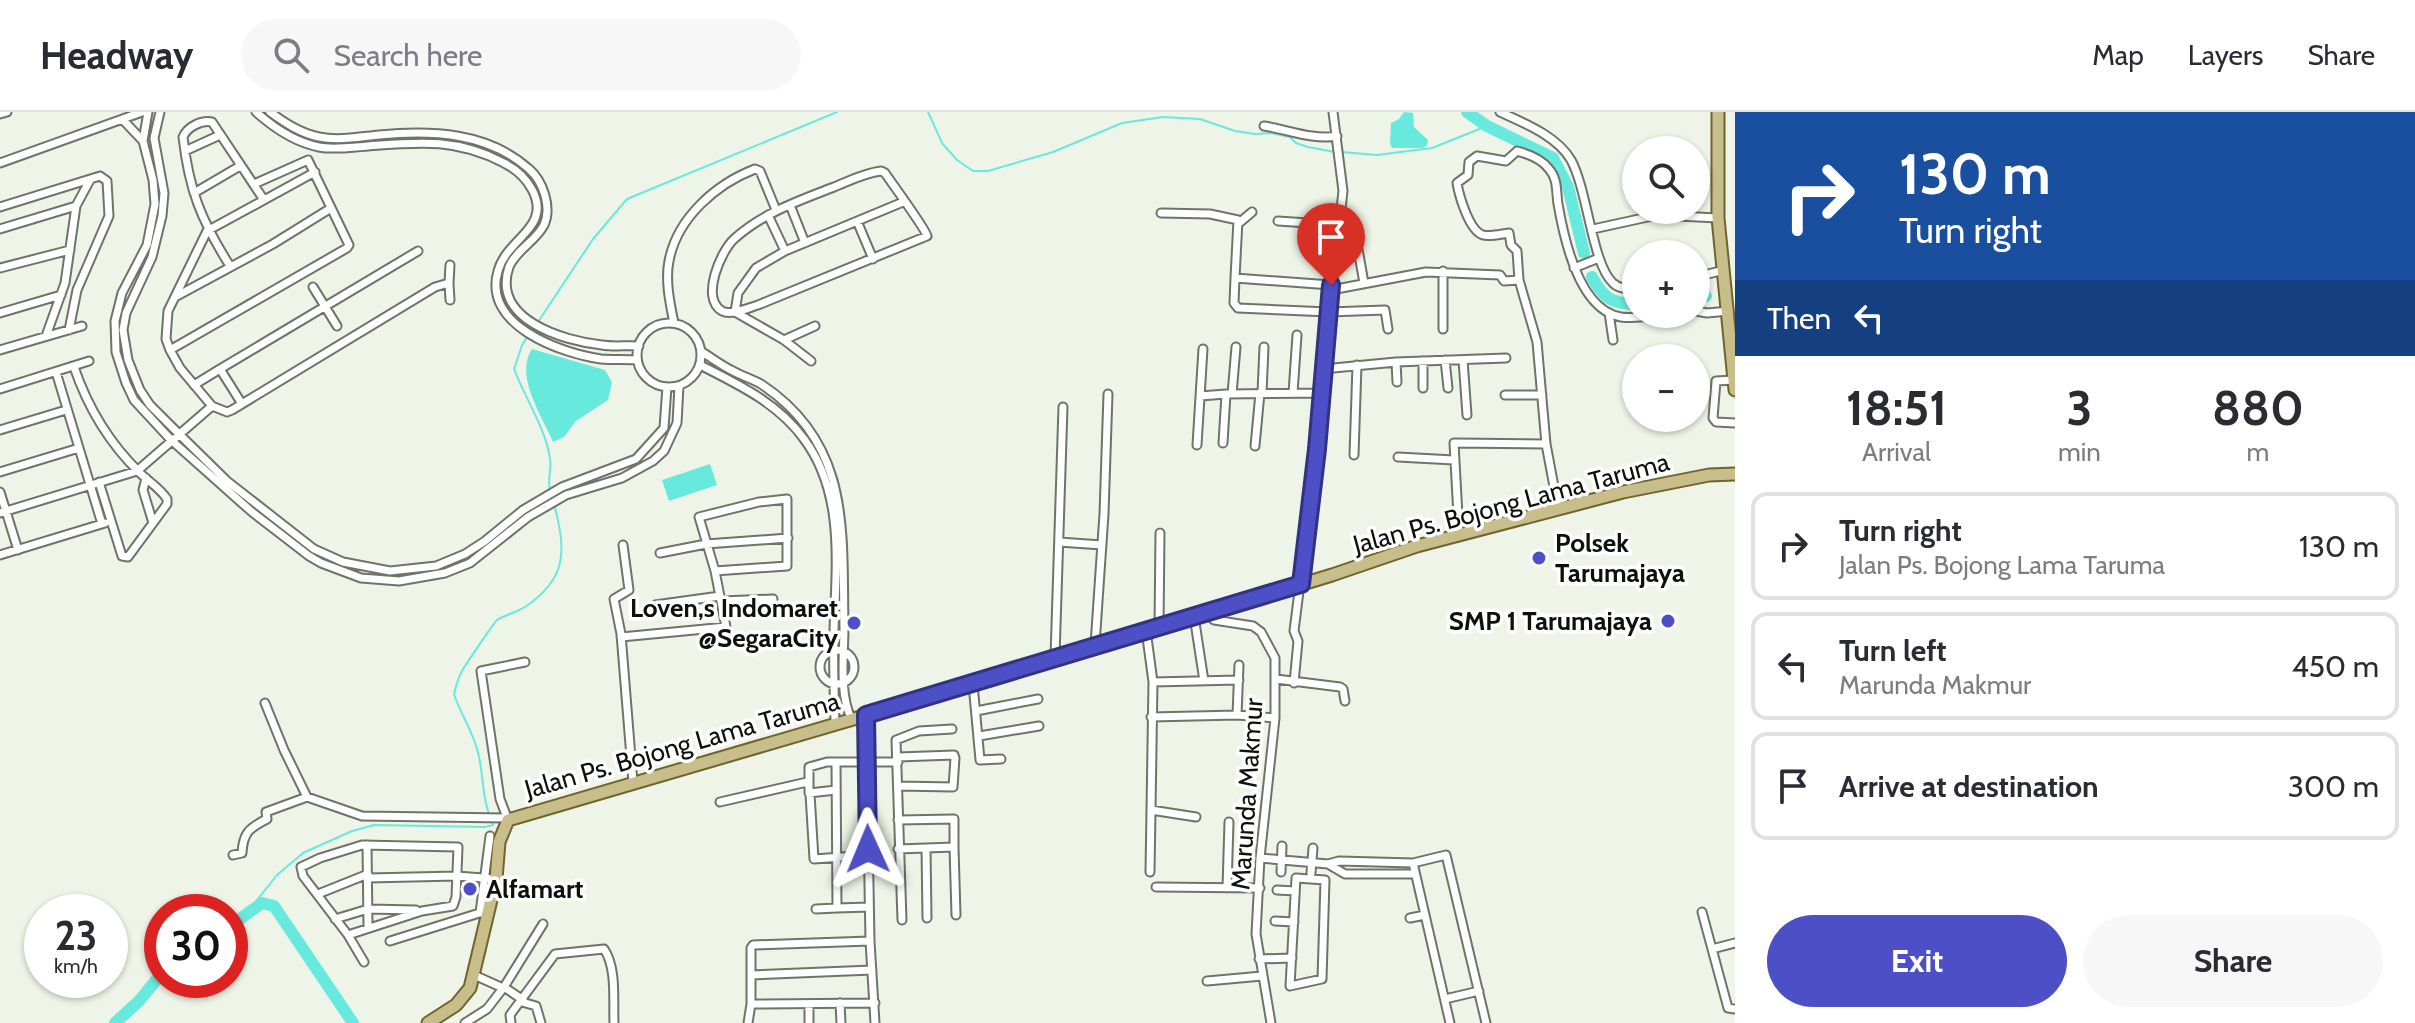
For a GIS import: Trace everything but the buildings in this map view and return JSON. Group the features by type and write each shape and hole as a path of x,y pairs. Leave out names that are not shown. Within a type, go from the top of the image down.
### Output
{"main road":[{"path":"1718,112 1718,218 1727,269 1735,390"},
{"name":"Jalan Ps. Bojong Lama Taruma","path":"428,1023 465,996 474,975 490,879 507,819 973,684 1459,534 1666,483 1735,474"}],"street":[{"path":"0,114 7,112"},
{"path":"0,163 145,112 143,141 153,180 155,204 152,227 118,304 115,344 119,368 134,400 171,440 252,512 309,556 361,578 399,581 445,573 470,563 525,514"},
{"path":"160,112 154,138 164,193 162,216 152,257 126,313 123,330 128,360 150,405 227,481 302,540 343,562 370,569 410,571 436,566 465,554 564,491 624,465 647,450 664,428 667,387"},
{"path":"256,112 285,134 323,148 437,142 474,150 506,164 533,190 536,212 529,229 506,253 497,272 497,291 511,321 522,330 566,350 600,359 637,360"},
{"path":"270,112 302,132 318,137 446,134 492,145 521,162 540,183 545,197 546,217 540,231 509,267 506,292 513,307 527,320 572,339 601,345 639,346"},
{"path":"1294,683 1298,643 1294,631 1343,191 1333,112"},
{"path":"1500,112 1537,130 1563,150 1579,180 1593,229 1597,259 1615,285 1622,287"},
{"path":"123,120 143,141"},
{"path":"230,266 207,231 187,172 183,137 189,127 210,121 264,200"},
{"path":"1264,126 1296,131 1315,139 1337,137"},
{"path":"185,151 220,135"},
{"path":"1558,508 1546,444 1537,342 1519,280 1517,251 1511,245 1511,235 1477,232 1457,183 1468,175 1469,162 1473,158 1481,156 1506,161 1517,151 1548,167 1556,181 1558,203 1585,289 1609,313 1622,317"},
{"path":"170,350 349,245 315,172 306,160 254,184"},
{"path":"194,193 240,166"},
{"path":"674,323 668,265 672,248 690,215 728,182 755,169 760,171 776,210"},
{"path":"881,171 903,202 926,230 927,236 735,312 724,313 715,303 713,290 717,261 732,240 776,210 881,171"},
{"path":"315,172 207,231 176,297 165,324 170,350 212,406 227,412 435,287 449,283"},
{"path":"0,207 102,175 107,181 109,216 77,290 69,330"},
{"path":"46,336 61,295 76,206 91,178"},
{"path":"735,312 738,293 756,268 785,251 903,202"},
{"path":"790,205 805,243"},
{"path":"0,229 76,206"},
{"path":"176,297 331,208"},
{"path":"1252,212 1239,223 1234,303 1238,308 1329,312 1385,310 1388,329"},
{"path":"1161,213 1225,216 1239,223"},
{"path":"768,215 785,251"},
{"path":"1593,229 1657,215 1718,218"},
{"path":"857,221 873,259"},
{"path":"1278,221 1338,229 1356,238 1364,283"},
{"path":"0,268 70,250"},
{"path":"194,385 418,251"},
{"path":"1577,267 1597,259"},
{"path":"450,265 450,300"},
{"path":"1235,278 1331,287 1443,271 1500,275 1504,281 1519,280"},
{"path":"1443,271 1443,329"},
{"path":"313,287 337,326"},
{"path":"0,313 61,295"},
{"path":"1710,312 1730,306"},
{"path":"735,312 784,340 811,361"},
{"path":"1609,313 1613,340"},
{"path":"702,352 700,365 693,377 679,386 667,387 650,380 637,360 642,337 653,327 674,323 693,333 702,352 730,370 759,383 779,398 805,425 824,457 840,502 845,683 851,718"},
{"path":"0,350 82,326"},
{"path":"784,340 815,326"},
{"path":"1293,393 1297,335"},
{"path":"1223,443 1236,347"},
{"path":"1255,446 1264,347"},
{"path":"1197,445 1203,349"},
{"path":"1323,369 1396,362 1506,358"},
{"path":"1445,360 1448,388"},
{"path":"1463,360 1467,415"},
{"path":"0,389 89,361"},
{"path":"1423,361 1423,388"},
{"path":"1396,362 1397,382"},
{"path":"700,365 754,393 772,407 804,439 817,460 832,503 836,541 835,722"},
{"path":"1354,455 1357,365"},
{"path":"74,367 93,414 137,471 167,499 167,504 128,557 122,556 99,482"},
{"path":"220,369 242,404"},
{"path":"56,372 102,524"},
{"path":"1734,380 1716,381 1713,418 1716,422 1735,423"},
{"path":"564,491 622,478 653,461 664,451 677,423 679,386"},
{"path":"1200,396 1322,393"},
{"path":"1095,645 1108,394"},
{"path":"1505,395 1542,395"},
{"path":"3,512 137,471 212,406"},
{"path":"1055,657 1063,407"},
{"path":"0,430 66,410"},
{"path":"1459,534 1454,443 1546,444"},
{"path":"0,472 79,448"},
{"path":"1398,457 1454,460"},
{"path":"146,478 143,490 153,523"},
{"path":"0,492 3,512 18,550"},
{"path":"621,637 724,628 727,624 699,516 783,498 787,500 787,566 715,571"},
{"path":"0,555 111,521"},
{"path":"1159,627 1160,533"},
{"path":"660,553 706,544 788,538"},
{"path":"1059,542 1102,545"},
{"path":"623,545 629,590 614,599 621,637 633,782"},
{"path":"655,605 721,599 773,599"},
{"path":"1199,614 1204,681"},
{"name":"Marunda Makmur","path":"1199,614 1214,620 1243,623 1261,632 1275,658 1275,718 1260,858 1256,934 1271,1023"},
{"path":"1146,630 1153,682 1150,872"},
{"path":"844,651 833,650 825,655 819,668 823,677 834,684 845,683"},
{"path":"233,855 242,853 248,828 267,819 266,812 307,797 362,816 507,819 500,799 481,671 525,662"},
{"path":"1237,715 1239,665"},
{"path":"1276,679 1340,687 1345,701"},
{"path":"1153,682 1239,680"},
{"path":"973,684 981,761 1001,759"},
{"path":"976,711 1038,699"},
{"path":"265,703 307,797"},
{"path":"866,715 869,907 875,1023"},
{"path":"1151,717 1237,715 1275,718"},
{"path":"979,736 1039,726"},
{"path":"902,920 896,742 899,737 919,731 952,729"},
{"path":"869,855 814,859 810,794 807,791 811,765 954,755 953,787 898,786"},
{"path":"836,762 837,908"},
{"path":"720,802 807,782"},
{"path":"810,794 836,790"},
{"path":"1151,810 1196,817"},
{"path":"898,820 954,819 956,915"},
{"path":"1227,888 1229,822"},
{"path":"318,894 368,876 490,879 490,836"},
{"path":"367,845 368,927"},
{"path":"348,935 422,911 453,906 460,851 455,845 367,845 337,852 301,867 303,876 348,935 364,962"},
{"path":"1281,872 1282,846"},
{"path":"898,849 954,847"},
{"path":"926,848 927,918"},
{"path":"1311,873 1313,848"},
{"path":"1260,858 1328,864 1339,861 1413,863 1446,855 1486,1023"},
{"path":"1413,863 1450,1023"},
{"path":"1328,864 1345,874 1415,874"},
{"path":"1296,878 1325,880 1322,979 1290,986 1294,922 1296,878"},
{"path":"1156,887 1260,888"},
{"path":"1277,890 1295,891"},
{"path":"816,909 869,907"},
{"path":"335,919 368,909 422,911"},
{"path":"390,941 484,912"},
{"path":"1702,912 1728,1008 1735,1009"},
{"path":"1410,918 1425,915"},
{"path":"1275,921 1294,922"},
{"path":"465,1023 487,1009 504,988 543,924"},
{"path":"748,1023 751,948 755,944 870,941"},
{"path":"1712,949 1735,943"},
{"path":"511,1023 510,1015 556,953 604,949 608,955 612,981 614,1023"},
{"path":"1259,959 1292,958"},
{"path":"752,975 872,970"},
{"path":"474,975 536,1006 541,1023"},
{"path":"1207,981 1262,976"},
{"path":"1445,999 1479,991"},
{"path":"840,1003 841,1023"},
{"path":"751,1004 875,1003"},
{"path":"809,1004 809,1022"}],"water":[{"path":"1404,112 1413,113 1414,127 1428,140 1423,148 1392,148 1391,123"},
{"path":"532,349 605,370 612,382 608,400 576,421 564,437 553,442 528,383 527,360"},
{"path":"710,464 717,485 669,501 662,480"}],"waterway":[{"path":"532,331 593,239 627,199 837,112"},
{"path":"928,112 942,143 957,160 973,171 988,171 1053,152 1122,123 1163,117 1200,119 1235,131 1271,133 1290,137 1308,147 1335,152"},
{"path":"1467,112 1487,126 1553,158 1568,187 1584,253"},
{"path":"1341,152 1377,155 1432,148 1487,126"},
{"path":"1592,277 1609,298 1622,303"},
{"path":"528,336 514,369 548,448 550,490"},
{"path":"489,814 477,749 454,694 462,671 497,620 525,607 539,596 556,574 560,562 561,535 554,504"},
{"path":"250,909 277,875 303,853 352,831 374,825 485,827 493,825 491,820"},
{"path":"248,913 262,903 274,906 353,1023"},
{"path":"115,1023 144,995"}],"place":[{"name":"Polsek Tarumajaya","path":"1539,558"},
{"name":"SMP 1 Tarumajaya","path":"1668,621"},
{"name":"Loven,s Indomaret @SegaraCity","path":"854,623"},
{"name":"Alfamart","path":"470,889"}],"route":[{"path":"868,849 866,715 1301,584 1317,449 1331,285"}]}
